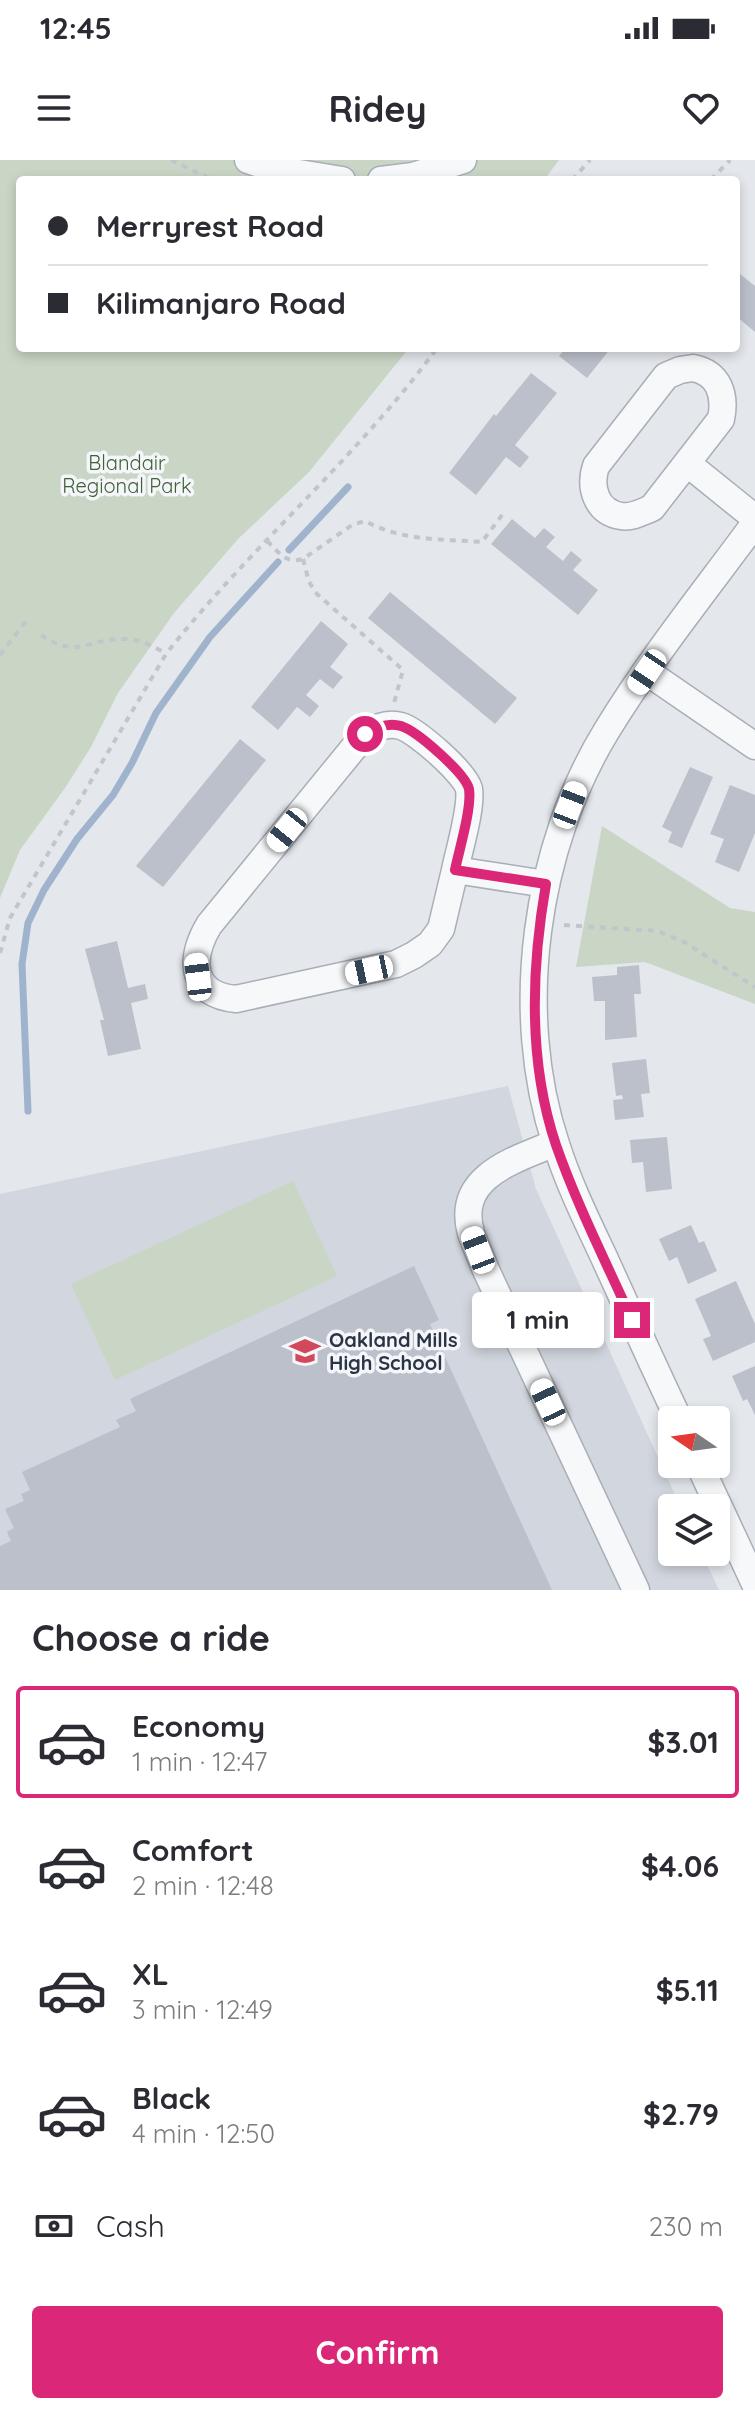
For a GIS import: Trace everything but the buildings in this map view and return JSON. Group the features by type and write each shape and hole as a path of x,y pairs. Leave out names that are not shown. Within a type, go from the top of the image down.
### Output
{"street":[{"path":"248,160 311,176"},
{"path":"413,176 463,160"},
{"path":"693,368 705,370 715,378 722,390 724,405 721,419 688,464 652,508 637,514 623,517 611,513 598,501 592,489 596,466 666,376 693,368"},
{"path":"673,1406 576,1196 555,1143 538,1059 534,1003 539,921 546,884 577,787 607,731 755,521 688,464"},
{"path":"647,672 755,746"},
{"path":"398,725 410,730 455,767 469,788 455,870 441,929 430,944 396,964 236,999 220,998 206,990 198,977 198,944 209,925 365,734 375,728 398,725"},
{"path":"455,870 546,884"},
{"path":"555,1143 503,1164 485,1178 472,1194 468,1211 471,1231 636,1590"},
{"path":"706,1478 755,1584"}],"path":[{"path":"171,160 205,176"},
{"path":"576,176 590,160"},
{"path":"715,176 730,160"},
{"path":"0,953 10,918 166,654 194,618 414,380 434,352"},
{"path":"267,541 291,561 303,559 352,525 365,521 394,534 482,542 505,511"},
{"path":"303,559 309,582 317,594 403,670 388,725"},
{"path":"0,655 26,621"},
{"path":"41,635 68,648 121,639 144,643 166,654"},
{"path":"564,925 658,931 684,942 755,987"}],"shaded area":[{"name":"Oakland Mills High School","path":"508,1086 536,1189 658,1457 658,1478 667,1478 675,1494 658,1494 658,1566 708,1566 719,1590 0,1590 0,1194"}],"green space":[{"name":"Blandair Regional Park","path":"0,160 559,160 547,176 16,176 16,352 406,352 309,472 238,539 174,613 118,693 91,747 65,788 20,850 0,898"},
{"path":"602,826 730,908 755,912 755,1004 645,962 576,967"},
{"path":"293,1181 337,1276 115,1380 71,1284"}],"waterway":[{"path":"289,550 348,487"},
{"path":"28,1111 22,964 28,923 44,890 77,839 113,795 156,713 210,637 278,562"}],"place":[{"name":"Oakland Mills High School","path":"305,1351"}],"route":[{"path":"365,734 388,725 410,730 463,777 469,788 469,801 455,870 546,884 539,921 534,1003 544,1098 555,1143 576,1196 632,1320"}]}
